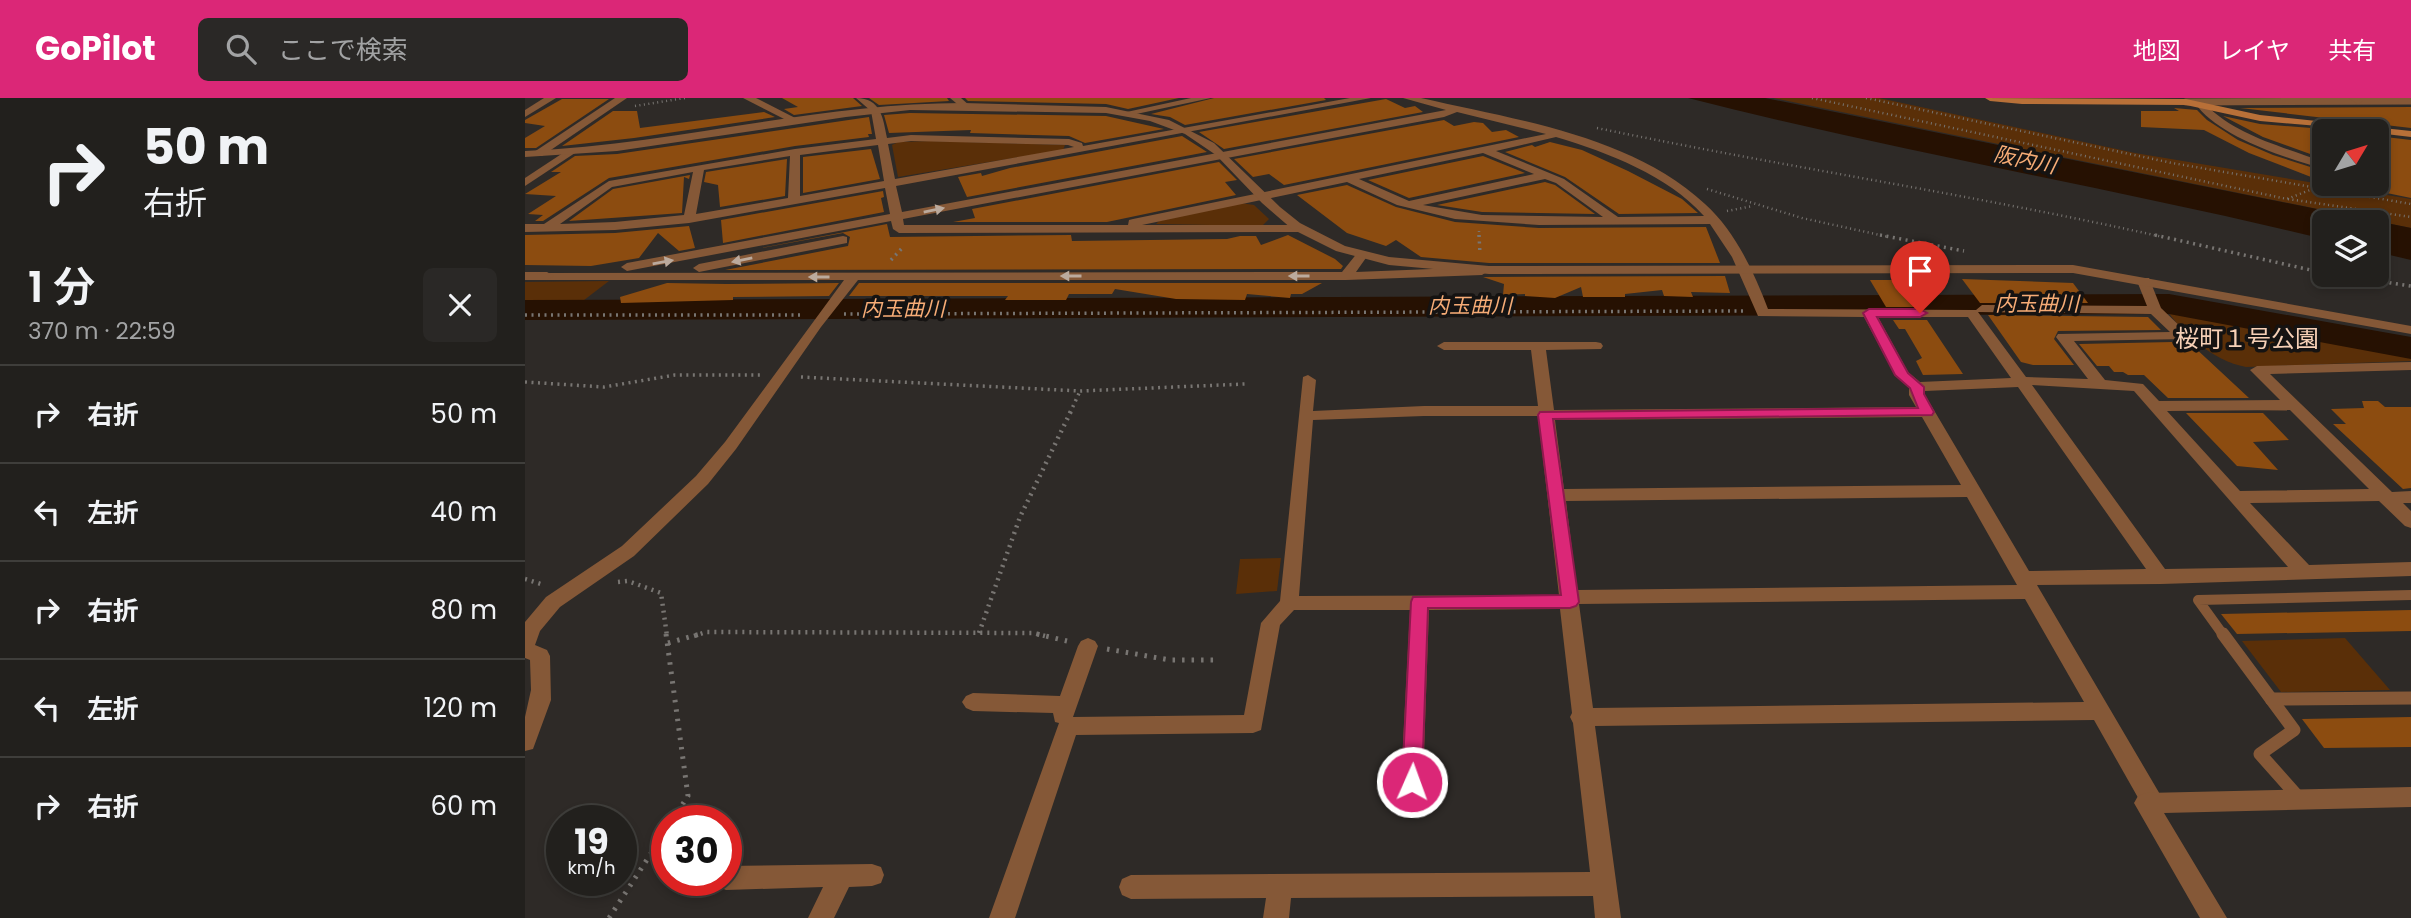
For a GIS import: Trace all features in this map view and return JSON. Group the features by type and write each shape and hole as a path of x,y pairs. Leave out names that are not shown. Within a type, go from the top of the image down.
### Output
{"main road":[{"path":"1990,98 2022,101 2183,100 2203,107 2260,118 2411,134"}],"street":[{"path":"525,114 551,98"},
{"path":"538,154 622,98"},
{"path":"748,98 798,122"},
{"path":"860,98 876,110 898,223"},
{"path":"955,98 965,106"},
{"path":"525,154 573,151 876,110 965,106 1127,113 1206,98"},
{"path":"525,228 615,226 689,219 1366,98"},
{"path":"1408,98 1559,135 1600,148 1684,191 1713,220 1745,269 1763,313 1972,313 2161,577"},
{"path":"2203,107 2230,127 2267,146 2312,162"},
{"path":"547,276 659,263 898,223 1226,160 1444,114 1455,109"},
{"path":"1127,113 1187,130 1226,160 1261,196 1299,228 1362,255 1429,267 2073,269 2411,330"},
{"path":"1226,160 1482,116"},
{"path":"1103,230 1559,135"},
{"path":"546,228 609,184 795,152 925,138 1069,142 1085,148"},
{"path":"1483,150 1571,188 1616,221"},
{"path":"525,183 573,151"},
{"path":"795,152 795,201"},
{"path":"689,219 699,168"},
{"path":"1405,206 1546,176"},
{"path":"1348,178 1372,193 1405,206 1479,220 1713,220"},
{"path":"657,276 898,223 921,230 1299,228"},
{"path":"1346,275 1362,255"},
{"path":"525,276 1346,275 1485,267"},
{"path":"525,742 542,699 544,681 540,656 525,647 527,636 538,618 569,591 626,554 711,470 824,310 853,277"},
{"path":"2100,384 2063,337 2182,337 2154,306 2144,281"},
{"path":"1982,309 2154,306"},
{"path":"1869,313 1902,375 1917,387 1972,387 2041,380 2138,387 2286,555 2305,572"},
{"path":"1444,346 1596,346"},
{"path":"1538,346 1570,599 1581,717 1608,918"},
{"path":"2411,366 2257,370 2411,522"},
{"path":"973,702 1068,715 1253,724 1271,623 1289,603 1308,380"},
{"path":"1917,387 1917,394 1927,412 2153,803"},
{"path":"2155,405 2293,405"},
{"path":"1304,416 1424,411 1927,412"},
{"path":"1556,495 1973,491"},
{"path":"2235,497 2411,498"},
{"path":"1289,603 1570,599 2026,585 2161,577 2411,569"},
{"path":"1412,782 1420,602"},
{"path":"1002,918 1088,646"},
{"path":"1581,717 2098,711"},
{"path":"2214,918 2146,803 2411,797"},
{"path":"742,878 872,875"},
{"path":"821,918 842,876"},
{"path":"1131,887 1604,884"},
{"path":"1276,918 1280,885"}],"lane":[{"path":"2183,100 2411,101"},
{"path":"2301,799 2260,754 2294,730 2198,600 2411,595"},
{"path":"2271,699 2411,698"}],"path":[{"path":"600,113 685,98"},
{"path":"1812,98 2287,199 2411,217"},
{"path":"1866,98 2172,163 2312,189"},
{"path":"1606,135 1589,126 1719,153 2028,207 2312,270"},
{"path":"1705,188 1753,205 1839,227 1966,252"},
{"path":"2287,199 2312,189"},
{"path":"2358,196 2411,204"},
{"path":"1726,211 1748,209 1753,205"},
{"path":"1479,220 1485,267"},
{"path":"877,277 913,235 921,230"},
{"path":"2389,283 2411,286"},
{"path":"525,315 824,310 1727,309 1763,313"},
{"path":"525,382 604,387 675,375 778,375 1080,391 1245,384"},
{"path":"979,633 1020,517 1080,391"},
{"path":"525,579 569,591"},
{"path":"616,583 628,581 661,593 688,796 682,805"},
{"path":"668,643 706,632 1034,633 1088,646 1170,660 1220,660"},
{"path":"609,918 651,854"}],"green space":[{"path":"1773,98 1879,98 2135,153 2312,182 2312,196 2389,195 2411,199 2411,228 2389,224 2389,210 2323,210"},
{"path":"898,142 1065,145 1063,150 898,177 892,145"},
{"path":"1241,203 1254,205 1269,219 1262,226 1156,224 1159,221"},
{"path":"609,281 571,310 525,310 525,282"},
{"name":"桜町１号公園","path":"2167,296 2411,343 2411,361 2246,367 2233,364 2208,351 2185,333 2161,299"},
{"path":"1281,558 1277,591 1236,594 1240,559"},
{"path":"2345,638 2390,690 2281,692 2242,641"}],"water":[{"name":"阪内川","path":"1688,98 1765,98 2322,210 2312,210 2312,236"},
{"name":"阪内川","path":"2389,224 2411,228 2411,260 2389,255"}],"building":[{"path":"782,98 853,98 862,106 794,115 784,109 798,107"},
{"path":"869,98 947,98 949,101 879,105"},
{"path":"965,98 1179,98 1128,109 1106,104 968,101"},
{"path":"1214,98 1326,100 1185,125 1170,117 1151,114"},
{"path":"562,99 609,99 536,148 525,148 525,138 545,126 525,123 525,120"},
{"path":"1386,99 1405,108 1415,106 1423,112 1224,149 1199,132"},
{"path":"2411,107 2411,128 2389,125 2389,119 2334,119 2240,108"},
{"path":"2174,108 2197,110 2207,120 2238,140 2312,167 2312,176 2249,153 2204,130 2141,127 2141,111 2179,111"},
{"path":"613,111 637,111 640,128 764,112 775,117 562,146"},
{"path":"910,113 1106,116 1164,129 1085,143 1069,136 970,133 971,130 889,133 884,115"},
{"path":"2223,116 2260,124 2312,128 2312,155 2263,137"},
{"path":"869,117 872,134 868,134 869,137 795,146 609,178 543,221 535,221 543,215 528,214 556,196 525,194 561,172 551,172 575,156 617,154"},
{"path":"1444,120 1454,126 1483,123 1492,132 1506,130 1519,137 1284,185 1269,174 1253,177 1234,159"},
{"path":"1182,136 1207,152 967,197 958,177 981,173 982,176 1010,168"},
{"path":"2389,137 2411,140 2411,198 2389,193"},
{"path":"1550,142 1582,150 1628,171 1682,199 1698,213 1619,214 1565,177 1505,152"},
{"path":"871,149 880,179 803,193 803,157"},
{"path":"1483,156 1525,173 1409,198 1368,180"},
{"path":"787,159 785,196 720,207 718,185 704,182 706,172"},
{"path":"1219,162 1237,180 1225,182 1236,195 1107,222 953,222 975,218 972,209"},
{"path":"690,175 689,179 684,177 682,213 569,221 613,189"},
{"path":"1545,182 1555,185 1595,214 1482,212 1437,205"},
{"path":"1347,185 1396,207 1455,222 1539,228 1706,227 1720,263 1489,263 1421,257 1396,240 1386,246 1347,233 1297,195"},
{"path":"883,191 884,197 881,198 884,212 723,243 721,220"},
{"path":"887,224 890,237 1071,235 1072,241 1227,239 1256,236 1261,245 1288,235 1335,259 1343,266 1341,269 725,270 848,246 850,237 843,233 724,255"},
{"path":"689,226 695,248 679,251 658,233 639,258 591,266 525,265 525,235 615,233"},
{"path":"1725,276 1730,293 1691,292 1693,297 1664,296 1662,290 1625,294 1625,297 1583,297 1581,287 1555,298 1525,294 1503,295 1504,284 1483,277"},
{"path":"1962,279 2073,283 2088,303 1980,303"},
{"path":"1870,280 1902,280 1919,307 1886,307"},
{"path":"667,283 839,283 829,296 733,297 733,300 621,303 620,297"},
{"path":"859,283 1322,283 1302,294 1291,294 1290,298 1247,294 1245,300 1176,299 1115,289 1112,294 1069,294 1066,300 1005,300 1008,296 849,296"},
{"path":"1988,315 2148,317 2161,330 2058,331 2054,339 2074,365 2033,365 2021,362"},
{"path":"1893,320 1927,320 1963,374 1923,375 1916,361 1922,358 1905,329 1899,329"},
{"path":"2172,342 2175,345 2192,345 2249,398 2168,398 2144,375 2128,375 2114,372 2109,366 2097,366 2079,344"},
{"path":"2362,401 2378,401 2385,407 2411,407 2411,488 2403,489 2333,424 2346,424 2331,409 2364,408"},
{"path":"2186,413 2263,413 2289,440 2253,442 2278,470 2237,466"},
{"path":"2411,610 2411,631 2237,634 2221,614"},
{"path":"2411,717 2411,747 2324,748 2302,719"}],"waterway":[{"name":"内玉曲川","path":"525,310 2169,304 2411,348"}],"route":[{"path":"1412,782 1420,602 1570,602 1545,415 1927,412 1917,394 1917,387 1902,375 1869,313 1920,313"}]}
